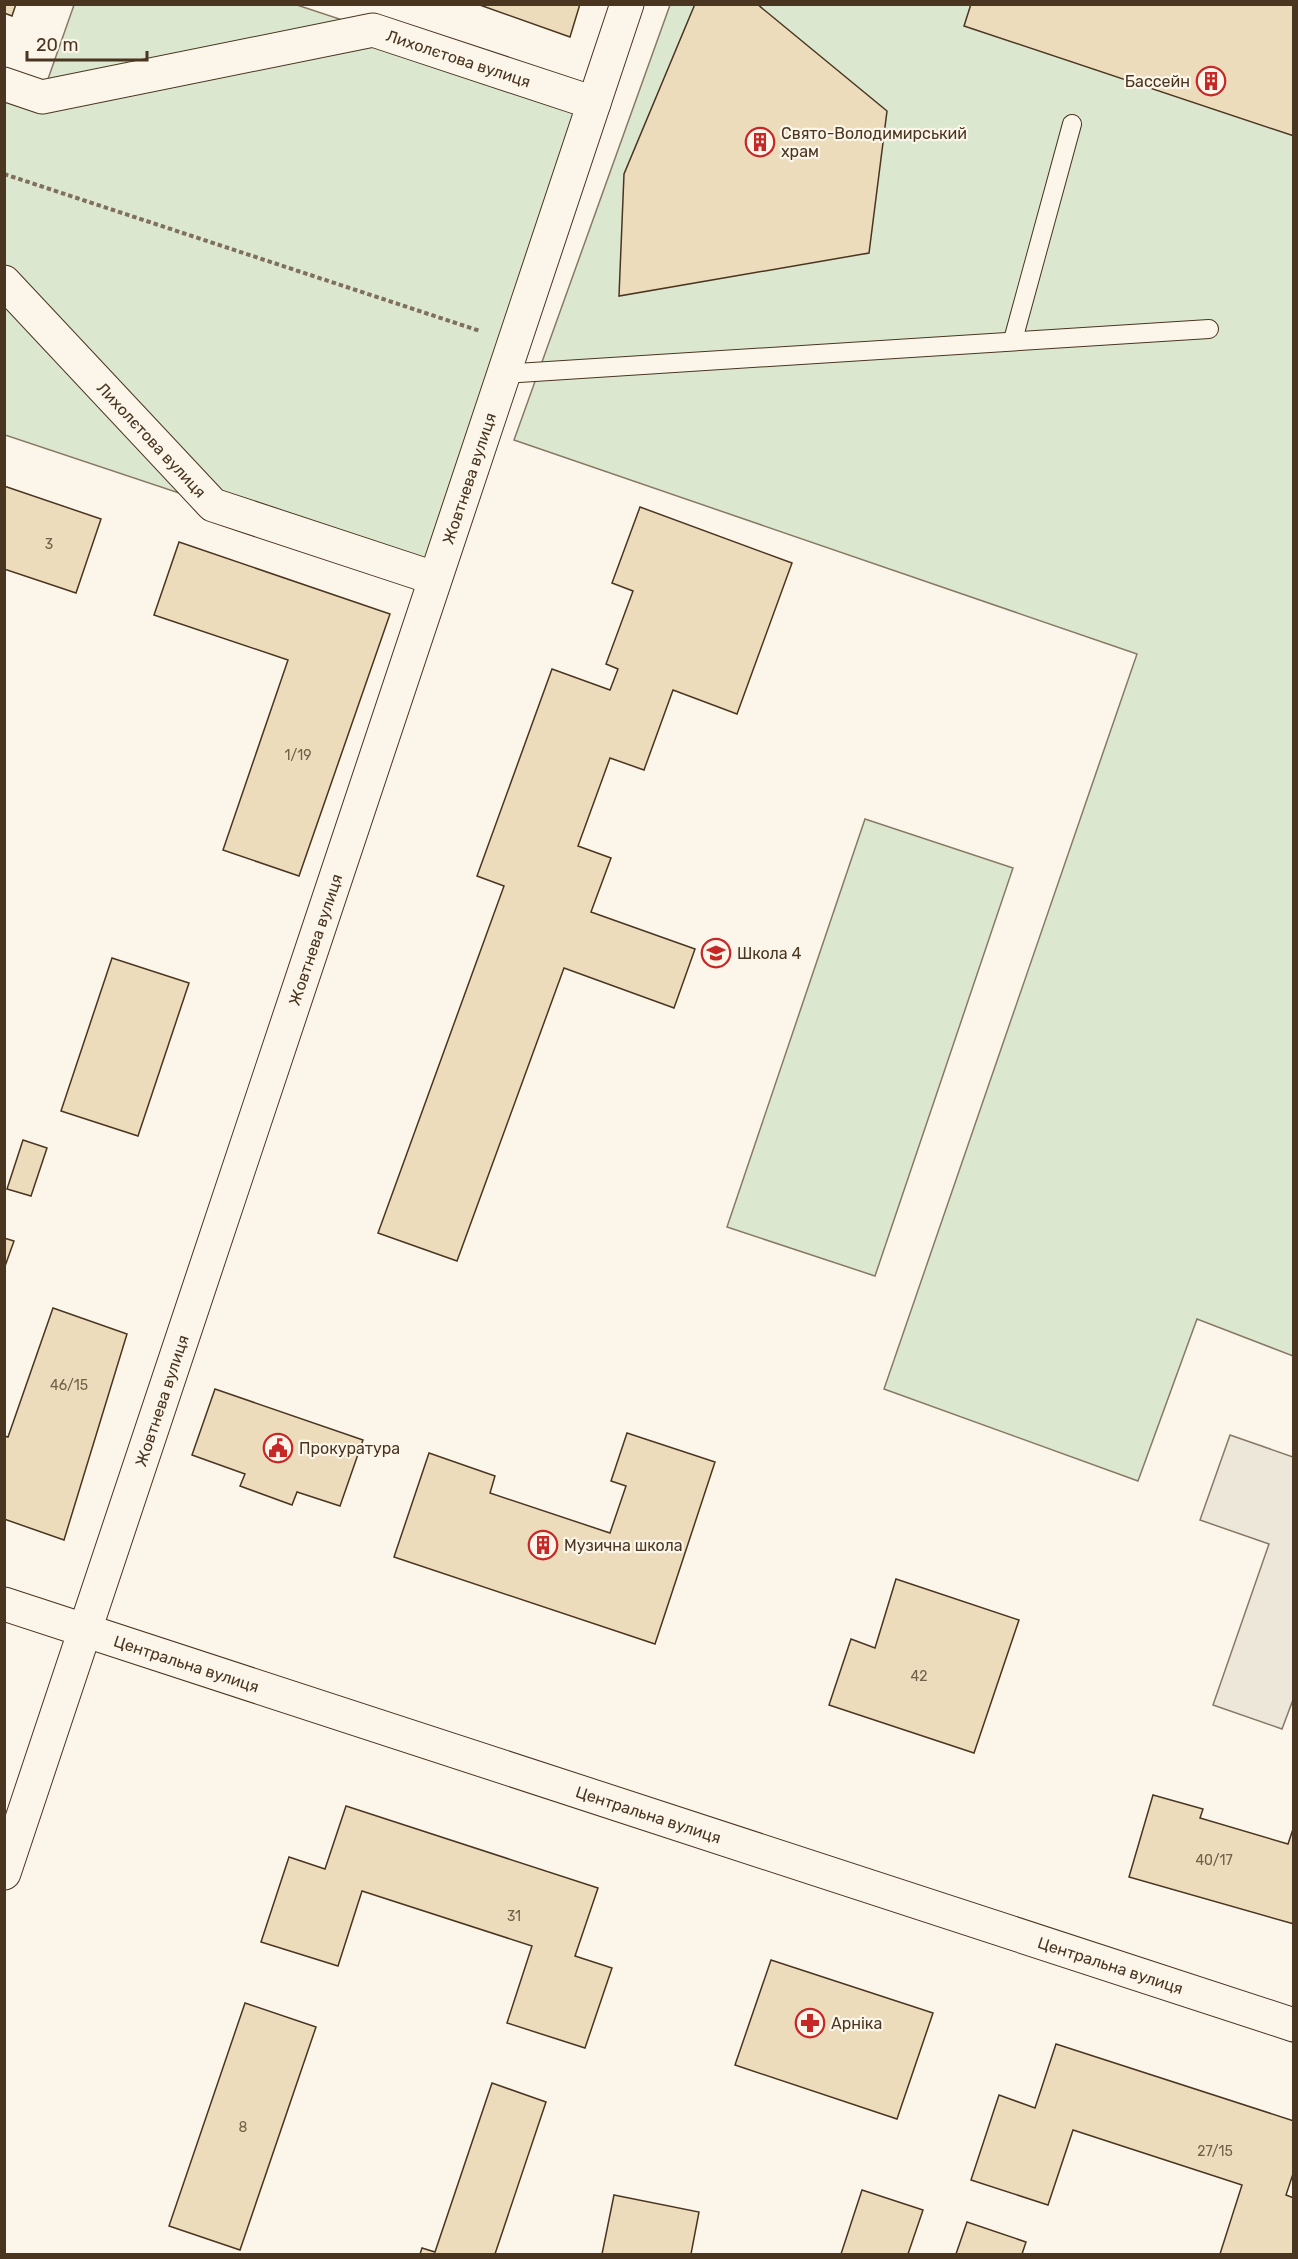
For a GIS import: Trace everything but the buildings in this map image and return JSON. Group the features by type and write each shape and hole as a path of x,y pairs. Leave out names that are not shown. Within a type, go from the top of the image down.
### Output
{"street":[{"name":"Жовтнева вулиця","path":"4,1874 627,4"},
{"name":"Лихолєтова вулиця","path":"4,84 42,97 373,30 594,103"},
{"name":"Лихолєтова вулиця","path":"4,282 213,505 434,578"},
{"name":"Центральна вулиця","path":"4,1604 1293,2025"}],"lane":[{"path":"1013,340 1072,124"},
{"path":"502,374 1209,329"}],"path":[{"path":"4,174 513,342"}],"green space":[{"path":"74,5 297,5 594,103 434,578 5,435 5,84 42,96"},
{"path":"670,5 1293,5 1293,1356 1197,1319 1138,1481 884,1389 1137,654 514,440"},
{"path":"865,819 1013,868 875,1276 727,1227"}],"shaded area":[{"path":"1230,1435 1293,1457 1294,1697 1282,1729 1213,1705 1269,1544 1200,1520"}],"place":[{"name":"Бассейн","path":"1211,81"},
{"name":"Свято-Володимирський храм","path":"760,142"},
{"name":"Школа 4","path":"716,953"},
{"name":"Прокуратура","path":"278,1448"},
{"name":"Музична школа","path":"543,1545"},
{"name":"Арніка","path":"810,2023"}]}
